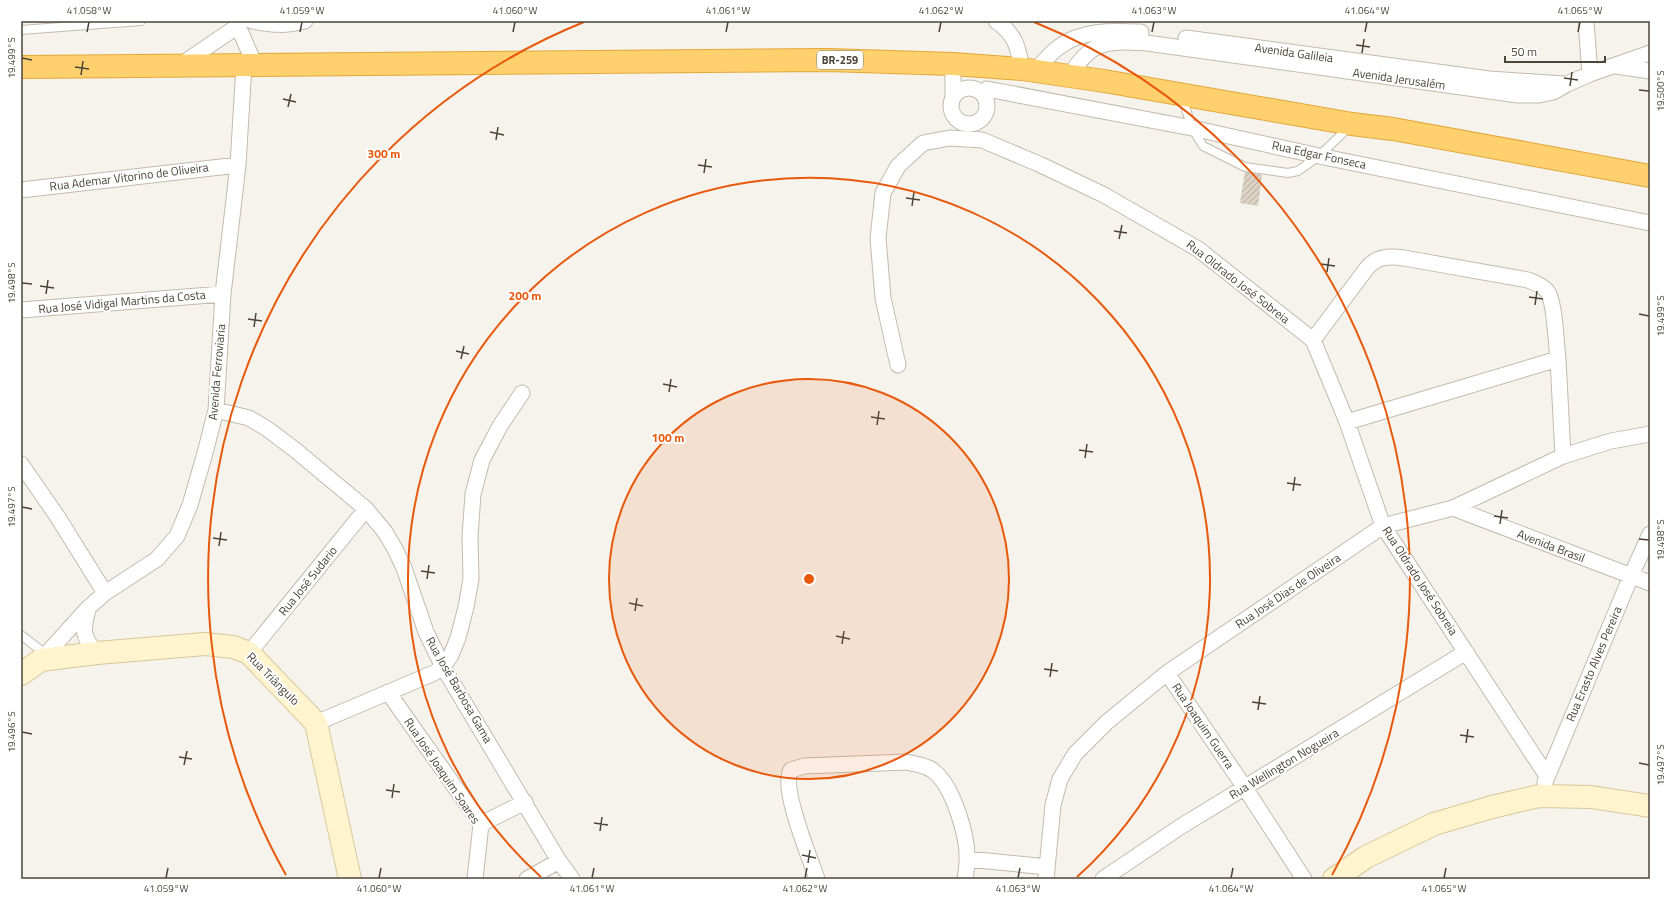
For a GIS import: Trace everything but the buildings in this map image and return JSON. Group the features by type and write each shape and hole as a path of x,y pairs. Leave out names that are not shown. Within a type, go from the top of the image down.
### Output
{"highway":[{"name":"BR-259","path":"21,67 820,60 953,64 1028,70 1070,76 1352,124 1393,129 1650,176"}],"street":[{"path":"252,21 271,25 287,25 305,21"},
{"path":"996,21 1007,29 1017,44 1028,70"},
{"path":"1586,21 1590,74"},
{"path":"179,66 238,23 249,65"},
{"name":"Avenida Galileia","path":"1028,70 1060,46 1078,37 1096,32 1118,31 1146,33 1489,78 1566,84"},
{"name":"Avenida Jerusalém","path":"1070,76 1077,63 1088,51 1103,44 1121,42 1147,43 1518,96 1539,95 1553,92 1566,84 1590,74 1650,53"},
{"path":"950,138 952,114 951,102 953,97 953,64"},
{"name":"Avenida Ferroviaria","path":"21,674 46,657 88,608 105,593 157,559 177,536 190,505 216,410 223,294 249,65"},
{"path":"1613,66 1650,71"},
{"path":"982,140 984,117 988,105 988,67"},
{"path":"953,97 957,93 967,88 979,90 987,94"},
{"name":"Rua Edgar Fonseca","path":"987,94 1192,128 1319,156 1650,224"},
{"path":"952,114 956,119 967,125 974,124 984,117"},
{"name":"Rua Oldrado José Sobreia","path":"898,365 883,298 878,238 883,193 898,166 923,143 950,138 982,140 1104,195 1198,248 1313,340 1347,422 1383,526 1548,776"},
{"name":"Rua Ademar Vitorino de Oliveira","path":"21,190 238,165"},
{"path":"1313,340 1372,262 1380,258 1389,256 1528,280 1540,285 1548,292 1552,305 1558,359 1563,456"},
{"name":"Rua José Vidigal Martins da Costa","path":"21,310 223,294"},
{"path":"1347,422 1558,359"},
{"path":"350,879 316,723 434,673 443,667 451,656 458,638 470,586 470,538 474,494 482,460 500,426 522,393"},
{"name":"Rua José Barbosa Gama","path":"216,410 248,418 266,428 294,449 366,509 385,532 396,549 426,632 443,667 559,861 572,879"},
{"name":"Rua José Dias de Oliveira","path":"1047,873 1053,806 1060,779 1075,754 1107,722 1167,673 1383,526 1453,508 1563,456 1611,441 1650,434"},
{"path":"21,464 57,516 105,593"},
{"name":"Avenida Brasil","path":"1453,508 1650,583"},
{"name":"Rua José Sudario","path":"249,653 366,509"},
{"name":"Rua Erasto Alves Pereira","path":"1539,796 1630,576 1650,534"},
{"path":"88,608 84,633 86,640 97,653"},
{"name":"Rua Triângulo","path":"46,657 205,644 233,647 249,653 316,723"},
{"name":"Rua Wellington Nogueira","path":"1103,879 1180,827 1466,652"},
{"name":"Rua Joaquim Guerra","path":"1167,673 1245,788 1304,879"},
{"name":"Rua José Joaquim Soares","path":"388,692 481,824 475,879"},
{"path":"817,879 792,804 787,782 788,774 791,770 804,766 906,762 922,765 933,770 943,781 956,804 964,834 968,860 965,879"},
{"path":"1334,879 1366,857 1434,824 1492,807 1539,796 1591,797 1650,806"},
{"path":"481,824 525,802"},
{"path":"968,860 1047,873"},
{"path":"527,879 559,861"}],"lane":[{"path":"21,30 141,21"},
{"path":"1181,94 1192,128 1203,146 1245,167 1288,172 1298,171 1319,156 1352,124"},
{"path":"21,635 46,657"}]}
